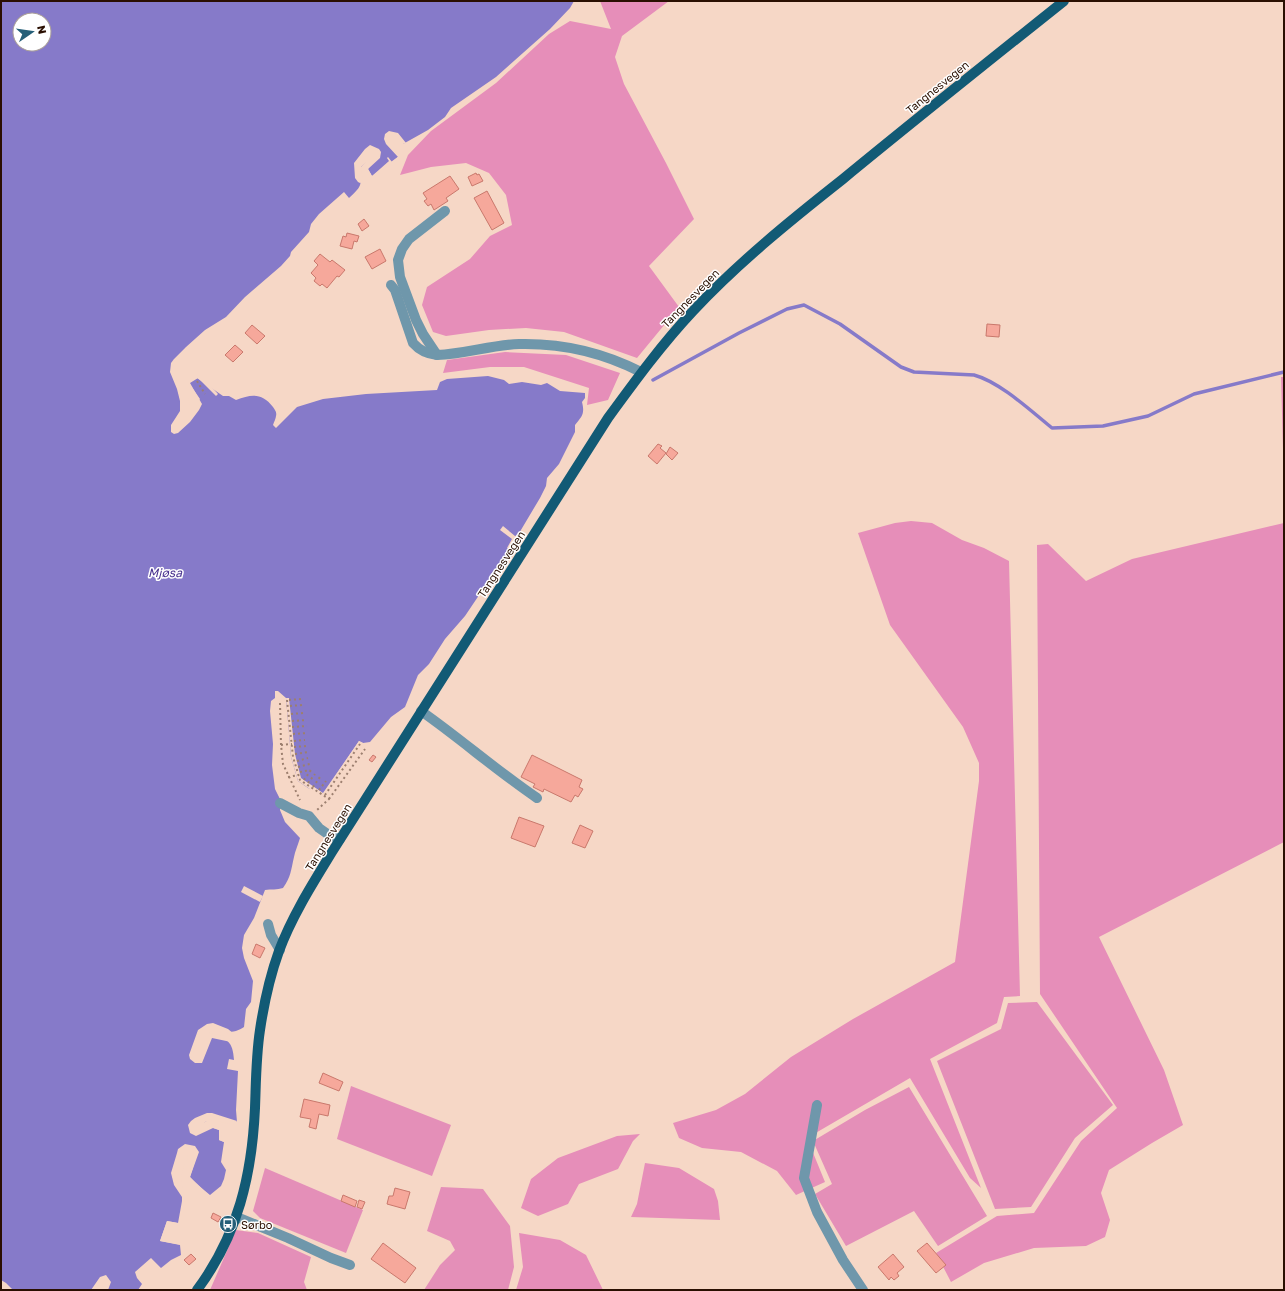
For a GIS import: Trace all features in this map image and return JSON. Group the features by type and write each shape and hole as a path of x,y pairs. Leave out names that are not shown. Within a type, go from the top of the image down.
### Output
{"main road":[{"name":"Tangnesvegen","path":"198,1290 220,1255 237,1217 247,1179 252,1147 256,1068 260,1031 267,991 280,950 293,920 340,839 604,425 641,372 671,335 694,309 743,262 856,168 1061,2"}],"lane":[{"path":"437,355 423,334 413,313 400,277 398,260 402,249 409,239 445,211"},
{"path":"391,285 395,290 413,343 417,348 428,354 452,354 519,344 553,345 611,358 641,372"},
{"path":"421,712 442,726 509,779 537,798"},
{"path":"280,803 299,813 310,816 319,828 340,839"},
{"path":"268,924 274,940 280,950"},
{"path":"818,1105 804,1178 817,1212 843,1260 863,1290"},
{"path":"237,1217 350,1265"}],"path":[{"path":"197,381 206,394"},
{"path":"302,699 288,700 293,757 300,780 329,799"},
{"path":"280,703 283,764 288,777 310,816 329,799 365,749"},
{"path":"290,706 302,704"},
{"path":"291,714 303,713"},
{"path":"292,721 306,720"},
{"path":"292,728 307,726"},
{"path":"293,734 307,733"},
{"path":"294,741 305,740"},
{"path":"281,745 292,744"},
{"path":"325,795 360,744"},
{"path":"294,747 306,746"},
{"path":"295,754 309,752"},
{"path":"297,761 308,758"},
{"path":"298,767 310,764"},
{"path":"288,777 310,770 304,780"},
{"path":"308,783 315,774"},
{"path":"313,787 320,777"},
{"path":"319,790 326,781"}],"shaded area":[{"path":"600,1 669,1 622,36 615,57 624,84 694,219 649,266 679,307 637,358 564,332 526,328 489,330 446,336 433,332 422,305 427,287 470,259 490,236 512,225 506,195 489,173 466,163 431,167 400,175 408,155 431,131 496,83 549,34 570,21 611,29"},
{"path":"505,352 566,355 620,373 608,400 587,405 589,388 524,367 490,367 443,373 447,360"},
{"path":"1281,377 1284,377 1284,485"},
{"path":"911,521 932,523 962,540 984,548 1009,561 1020,996 1004,997 997,1023 930,1059 981,1188 970,1178 910,1078 807,1138 825,1182 796,1195 777,1171 741,1152 702,1148 679,1138 673,1123 716,1110 745,1094 791,1057 853,1019 955,962 979,781 979,763 963,727 890,625 858,533 895,523"},
{"path":"1284,523 1284,842 1099,937 1164,1070 1183,1125 1109,1170 1101,1193 1110,1220 1105,1237 1086,1246 1034,1248 984,1263 951,1282 936,1253 997,1216 1034,1213 1081,1141 1117,1108 1040,994 1037,545 1048,544 1086,581 1132,559"},
{"path":"1037,1002 1113,1105 1075,1138 1031,1207 995,1209 937,1061 1001,1029 1008,1003"},
{"path":"351,1086 451,1125 432,1176 337,1139"},
{"path":"909,1087 987,1216 938,1246 914,1211 846,1246 815,1194 832,1184 813,1141 865,1110"},
{"path":"640,1134 633,1141 618,1169 579,1184 568,1204 538,1216 521,1208 531,1179 558,1158 617,1136"},
{"path":"645,1163 679,1168 714,1189 718,1201 720,1220 631,1217 637,1204"},
{"path":"265,1168 363,1210 346,1253 260,1218 253,1211"},
{"path":"441,1187 483,1189 510,1226 514,1267 508,1290 424,1290 440,1265 455,1250 450,1241 427,1231"},
{"path":"236,1230 258,1233 311,1257 304,1282 307,1290 210,1290"},
{"path":"519,1233 560,1240 586,1255 603,1290 516,1290 523,1267"}],"water":[{"name":"Mjøsa","path":"1,1 574,1 570,8 550,29 496,77 451,108 445,117 428,130 403,144 398,139 394,140 392,145 399,156 372,176 368,169 374,154 359,169 361,182 359,188 349,198 344,192 319,214 311,224 309,232 281,266 245,297 226,317 205,330 174,359 173,373 189,412 200,399 189,383 197,378 223,396 229,396 236,400 252,396 265,399 276,411 276,417 273,425 276,428 297,407 323,399 366,394 437,390 440,382 447,379 488,376 504,380 509,384 522,382 541,385 547,383 560,391 585,393 585,398 582,402 582,415 575,425 575,432 559,464 547,478 546,486 540,498 506,555 465,616 445,639 429,664 418,675 405,707 391,717 370,742 363,743 359,741 323,794 308,788 298,781 291,757 286,698 278,691 275,691 275,698 271,701 270,711 273,744 272,765 275,789 280,799 280,810 285,822 300,838 286,884 283,888 265,890 254,918 244,935 242,948 244,958 253,981 251,1002 246,1009 244,1027 232,1032 213,1029 203,1037 199,1057 210,1035 225,1039 232,1048 234,1060 229,1059 227,1069 238,1071 236,1110 237,1122 211,1118 202,1124 219,1130 219,1140 224,1142 221,1162 226,1170 224,1179 221,1186 210,1195 190,1177 195,1156 186,1153 179,1178 182,1190 182,1201 178,1223 167,1221 160,1241 180,1245 181,1255 171,1260 161,1268 151,1258 135,1272 137,1278 142,1284 138,1290 104,1290 106,1286 104,1281 98,1290 1,1290"}],"pier":[{"path":"389,131 398,133 406,143 403,144 403,146 397,141 394,144 400,154 400,158 373,177 372,176 389,161 387,158 388,157 392,162 398,157 386,144 384,139 385,134"},
{"path":"370,145 379,149 381,152 380,158 368,169 372,176 370,178 365,166 368,161 361,167 363,182 358,182 355,178 354,163"},
{"path":"174,359 177,381 188,395 190,408 198,399 187,382 197,376 207,382 218,394 216,396 198,378 190,383 202,404 190,422 178,433 174,434 171,432 171,425 180,411 180,401 170,372 171,363"},
{"path":"503,526 515,536 520,534 511,551 507,548 512,539 500,530"},
{"path":"286,698 289,698 295,754 301,778 323,793 359,741 363,743 361,745 360,744 324,795 320,796 298,781 291,757"},
{"path":"244,886 263,896 260,902 241,892"},
{"path":"213,1023 228,1029 234,1034 213,1031 209,1033 224,1036 231,1042 212,1038 202,1063 195,1063 190,1059 189,1055 198,1030 207,1024"},
{"path":"207,1113 212,1113 237,1121 235,1125 211,1120 205,1122 204,1124 209,1124 221,1129 221,1139 225,1140 224,1142 219,1140 219,1130 213,1128 196,1136 190,1133 188,1125 191,1121"},
{"path":"185,1144 195,1146 199,1152 190,1177 211,1197 192,1183 188,1178 193,1161 191,1155 188,1155 181,1178 184,1196 182,1197 174,1185 171,1173 178,1149"},
{"path":"167,1221 178,1223 178,1225 168,1223 162,1240 181,1243 182,1245 160,1241"},
{"path":"106,1275 111,1282 108,1290 102,1290 104,1283 100,1290 91,1290 100,1277"},
{"path":"1,1280 6,1283 13,1290 1,1290"}],"building":[{"path":"476,173 477,175 479,174 483,181 472,186 468,177"},
{"path":"450,176 459,189 446,198 448,201 434,210 431,204 428,206 424,201 427,199 423,193"},
{"path":"487,191 504,223 492,230 474,198"},
{"path":"364,219 369,226 362,231 358,224"},
{"path":"347,233 359,236 357,242 354,241 352,249 340,246 343,236 346,237"},
{"path":"380,249 386,261 372,269 365,257"},
{"path":"320,254 330,262 332,260 345,270 339,277 337,276 327,288 322,284 320,286 314,281 316,278 311,273 318,265 314,261"},
{"path":"987,324 1000,325 999,337 986,336"},
{"path":"252,325 265,336 257,344 245,333"},
{"path":"235,345 243,352 233,362 225,355"},
{"path":"658,444 662,446 660,448 666,453 657,464 648,456"},
{"path":"670,447 678,453 672,460 666,454"},
{"path":"373,755 376,757 372,762 369,760"},
{"path":"532,755 582,780 579,787 583,789 578,797 575,795 571,802 544,789 543,792 533,787 535,784 521,777"},
{"path":"519,817 544,826 535,847 511,838"},
{"path":"580,825 593,831 585,848 572,843"},
{"path":"256,944 265,948 260,958 252,954"},
{"path":"323,1073 343,1082 339,1091 319,1083"},
{"path":"304,1099 330,1105 328,1116 319,1114 316,1129 309,1127 311,1119 300,1117"},
{"path":"395,1188 410,1192 405,1209 387,1204 389,1196 393,1196"},
{"path":"343,1195 357,1201 355,1207 341,1201"},
{"path":"359,1200 365,1202 362,1209 357,1207"},
{"path":"213,1213 221,1217 218,1222 211,1218"},
{"path":"383,1243 416,1268 405,1283 371,1259"},
{"path":"927,1243 946,1265 936,1273 917,1251"},
{"path":"191,1254 196,1259 189,1265 184,1260"},
{"path":"893,1254 904,1267 897,1273 899,1276 894,1280 891,1277 889,1280 878,1267"}],"waterway":[{"path":"653,380 739,333 787,309 804,305 840,324 901,367 914,372 974,375 984,379 1005,390 1052,428 1103,426 1148,416 1194,394 1284,372"}],"place":[{"name":"Sørbo","path":"228,1224"}]}
